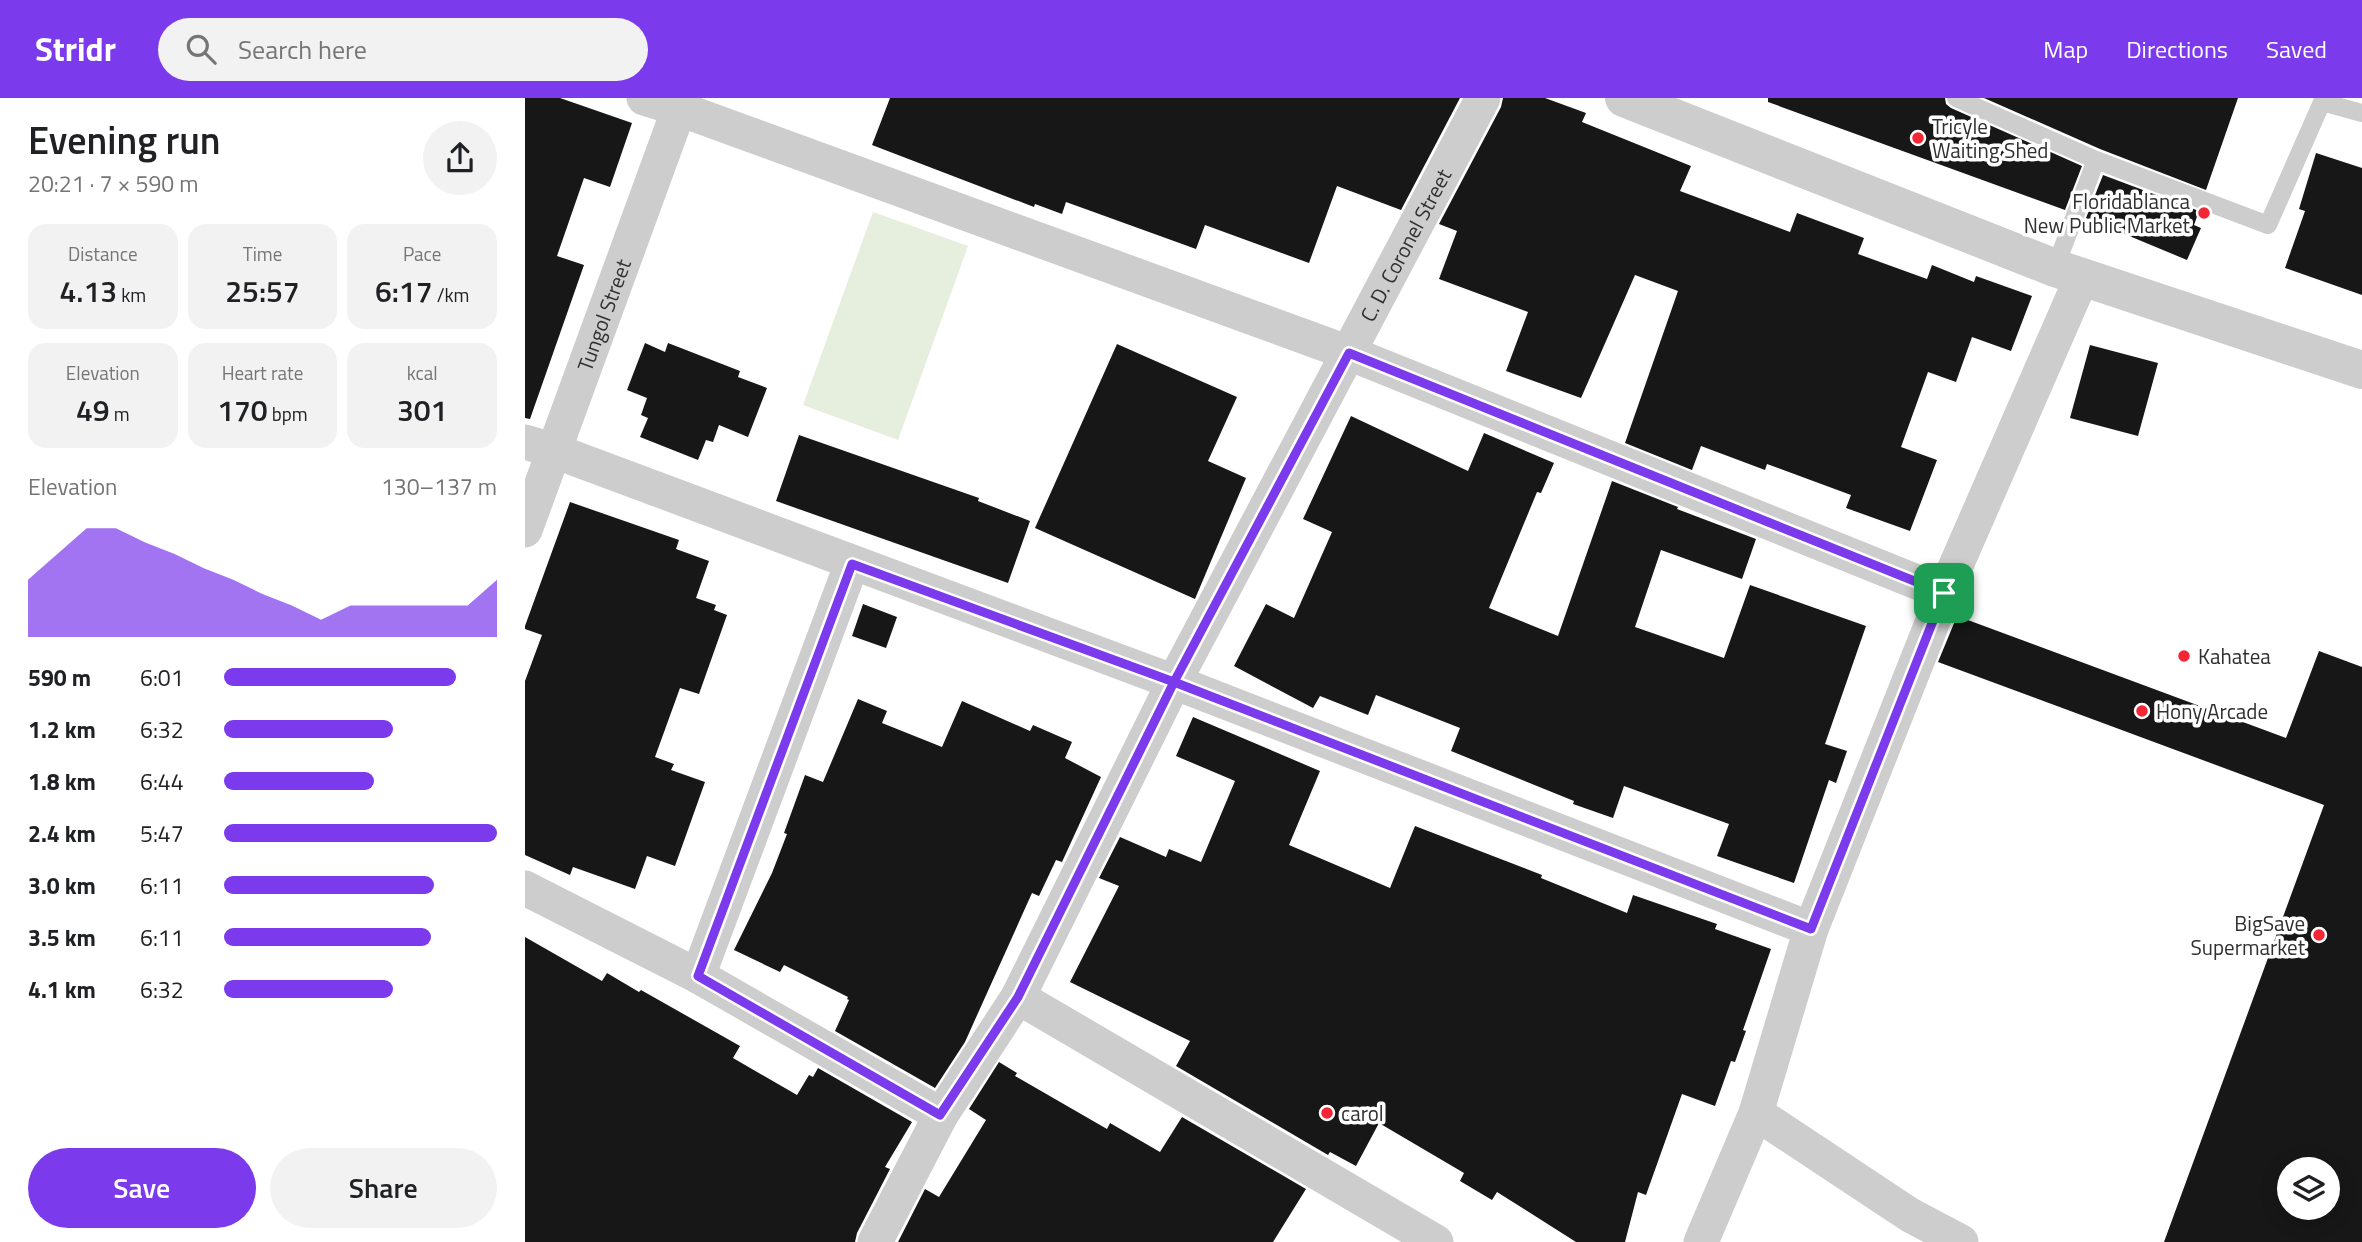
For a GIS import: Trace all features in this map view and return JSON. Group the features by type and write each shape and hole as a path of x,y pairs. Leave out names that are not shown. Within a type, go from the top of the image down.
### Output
{"street":[{"path":"644,98 681,104 1349,353 1944,593"},
{"name":"C. D. Coronel Street","path":"875,1242 940,1115 1018,997 1174,682 1483,98"},
{"path":"1623,98 2068,273 2362,370"},
{"name":"Tungol Street","path":"525,530 539,446 681,104"},
{"path":"1701,1242 1756,1112 1811,929 2068,273"},
{"path":"539,446 1174,682 1811,929"},
{"path":"698,976 852,564"},
{"path":"525,888 698,976 940,1115"},
{"path":"1018,997 1436,1242"},
{"path":"1756,1112 1910,1215 1961,1242"}],"lane":[{"path":"1956,98 2096,160 2268,225 2322,102 2362,113"},
{"path":"2068,273 2096,160"}],"green space":[{"path":"873,212 968,246 898,440 803,405"}],"building":[{"path":"525,98 560,98 632,123 610,187 584,178 557,256 584,265 530,419 525,418"},
{"path":"890,98 1460,98 1401,210 1337,186 1309,263 1205,225 1196,249 1066,202 1062,214 1035,204 1034,207 872,145"},
{"path":"1503,98 1545,98 1586,113 1582,122 1691,166 1680,191 1790,232 1797,213 1864,238 1858,254 1927,279 1932,265 1974,282 1976,276 2032,296 2011,351 1972,337 1956,382 1928,372 1901,447 1937,460 1910,531 1846,508 1851,495 1767,464 1765,470 1701,446 1692,470 1625,443 1678,291 1635,275 1581,398 1506,371 1528,312 1439,279 1457,231 1439,224 1501,107"},
{"name":"Tricyle Waiting Shed","path":"1768,98 1945,98 1946,104 1951,108 2082,166 2065,210 1768,102"},
{"path":"1984,98 2238,98 2206,190 2100,149"},
{"path":"2316,153 2362,168 2362,295 2285,268 2305,211 2299,209"},
{"path":"2103,175 2199,211 2194,225 2201,228 2187,260 2086,218"},
{"path":"645,343 665,352 668,343 740,371 738,377 767,388 748,437 719,425 713,442 706,440 698,460 640,437 648,418 641,415 647,398 627,390"},
{"path":"1117,344 1237,397 1208,461 1246,478 1195,599 1035,528"},
{"path":"2090,345 2158,363 2138,436 2070,418"},
{"path":"1351,416 1468,471 1484,433 1554,463 1541,493 1537,492 1489,608 1558,636 1612,481 1756,539 1742,579 1661,550 1635,627 1724,658 1750,585 1866,626 1825,744 1847,751 1836,783 1829,780 1794,883 1717,856 1729,824 1624,786 1613,818 1573,804 1574,801 1451,751 1460,728 1376,695 1368,715 1320,696 1313,708 1234,666 1266,604 1294,618 1332,532 1303,519"},
{"path":"799,435 979,498 978,501 1030,521 1008,583 776,501"},
{"path":"570,502 679,540 676,549 709,561 696,598 716,605 714,610 727,615 699,694 680,688 655,757 674,764 671,770 705,782 675,866 647,856 635,889 573,867 570,875 525,855 525,681 542,635 525,629 525,626"},
{"path":"863,604 897,617 886,648 852,636"},
{"name":"BigSave Supermarket","path":"1957,616 2286,738 2319,651 2362,667 2362,1242 2164,1242 2324,805 1938,662"},
{"path":"858,699 887,711 882,723 942,747 962,701 1030,731 1033,725 1072,742 1065,758 1101,777 1062,862 1056,860 1039,896 1032,893 965,1042 935,1088 835,1031 848,997 784,965 780,972 734,950 772,873 805,775 823,782"},
{"path":"1193,717 1320,771 1289,845 1390,888 1415,826 1542,875 1541,878 1627,913 1633,895 1717,924 1715,929 1771,949 1735,1062 1731,1061 1715,1106 1682,1094 1646,1195 1638,1192 1625,1242 1576,1242 1497,1192 1492,1200 1460,1181 1464,1173 1379,1123 1356,1166 1330,1152 1328,1155 1176,1066 1190,1041 1070,982 1119,886 1099,878 1120,837 1166,857 1169,849 1201,862 1235,781 1176,756"},
{"path":"525,937 602,981 607,973 639,992 641,990 740,1046 733,1058 797,1095 809,1075 813,1077 818,1068 912,1122 885,1167 890,1169 855,1242 525,1242"},
{"path":"999,1062 1017,1073 1015,1076 1107,1129 1110,1123 1160,1152 1182,1117 1306,1189 1273,1242 898,1242 925,1189 939,1197 986,1120 969,1109"}],"place":[{"name":"Tricyle Waiting Shed","path":"1918,138"},
{"name":"Floridablanca New Public Market","path":"2204,213"},
{"name":"Kahatea","path":"2184,656"},
{"name":"Hony Arcade","path":"2142,711"},
{"name":"BigSave Supermarket","path":"2319,935"},
{"name":"carol","path":"1327,1113"}],"route":[{"path":"1944,593 1349,353 1174,682 852,564 698,976 940,1115 1018,997 1174,682 1811,929 1944,593"}]}
